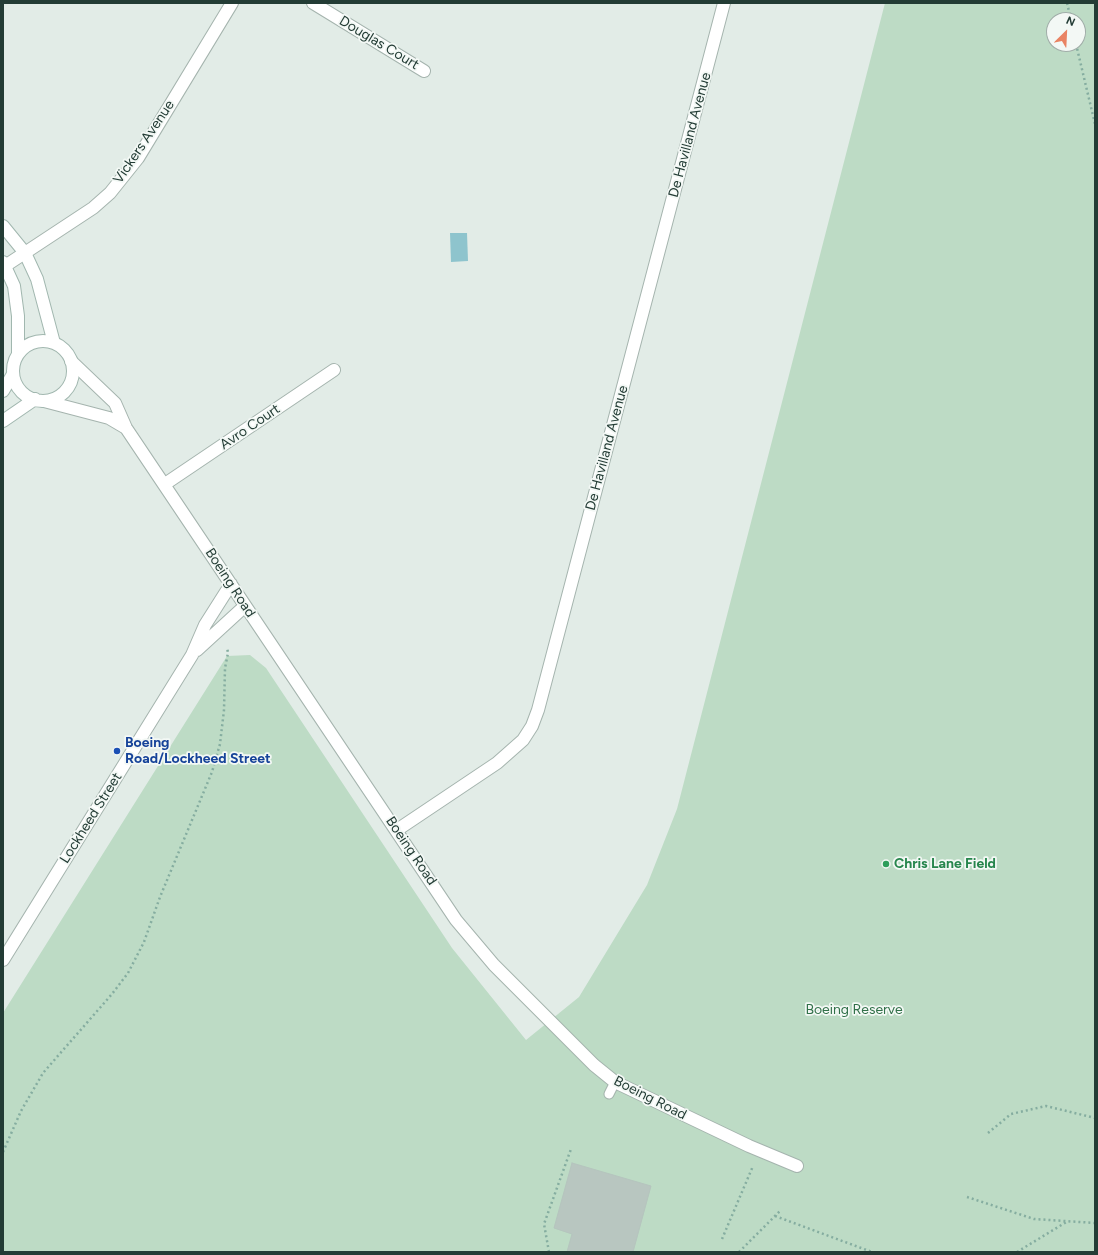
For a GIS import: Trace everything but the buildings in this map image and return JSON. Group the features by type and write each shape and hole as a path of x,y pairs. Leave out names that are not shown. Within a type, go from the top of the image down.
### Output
{"street":[{"name":"Vickers Avenue","path":"4,264 25,253 93,208 110,193 138,158 232,3"},
{"name":"Douglas Court","path":"313,3 424,71"},
{"name":"De Havilland Avenue","path":"397,830 497,763 523,740 538,710 724,3"},
{"path":"3,226 25,253 38,280 54,342"},
{"path":"4,264 14,286 18,316 18,353"},
{"path":"3,391 13,374 14,360 25,346 34,342 54,342 67,353 73,370 72,379 68,388 61,394 39,400 3,420"},
{"name":"Boeing Road","path":"71,361 115,403 126,428 456,920 494,964 594,1065 615,1082 797,1166"},
{"name":"Avro Court","path":"165,484 334,370"},
{"path":"13,374 20,390 39,400"},
{"name":"Boeing Road","path":"39,400 109,418 126,428"},
{"name":"Lockheed Street","path":"3,960 192,655 205,625 231,584"},
{"name":"Lockheed Street","path":"192,655 216,631 245,606"}],"lane":[{"path":"609,1094 615,1082"}],"path":[{"path":"1078,52 1095,124"},
{"path":"3,1152 21,1111 43,1073 128,973 144,942 160,897 212,772 220,744 224,710 225,668 228,652 226,645"},
{"path":"988,1133 1011,1114 1046,1106 1095,1118"},
{"path":"549,1252 544,1224 571,1149"},
{"path":"722,1239 760,1150"},
{"path":"967,1197 1034,1219 1068,1220 1095,1223"},
{"path":"739,1252 781,1210"},
{"path":"775,1216 872,1252"},
{"path":"1018,1252 1068,1220"}],"green space":[{"name":"Boeing Reserve","path":"885,3 1095,3 1095,1252 3,1252 3,1013 227,656 250,655 266,668 452,948 526,1040 579,997 647,885 677,809"}],"water":[{"path":"450,233 467,233 468,261 451,262"}],"place":[{"name":"Boeing Road/Lockheed Street","path":"117,751"},
{"name":"Chris Lane Field","path":"886,864"}]}
